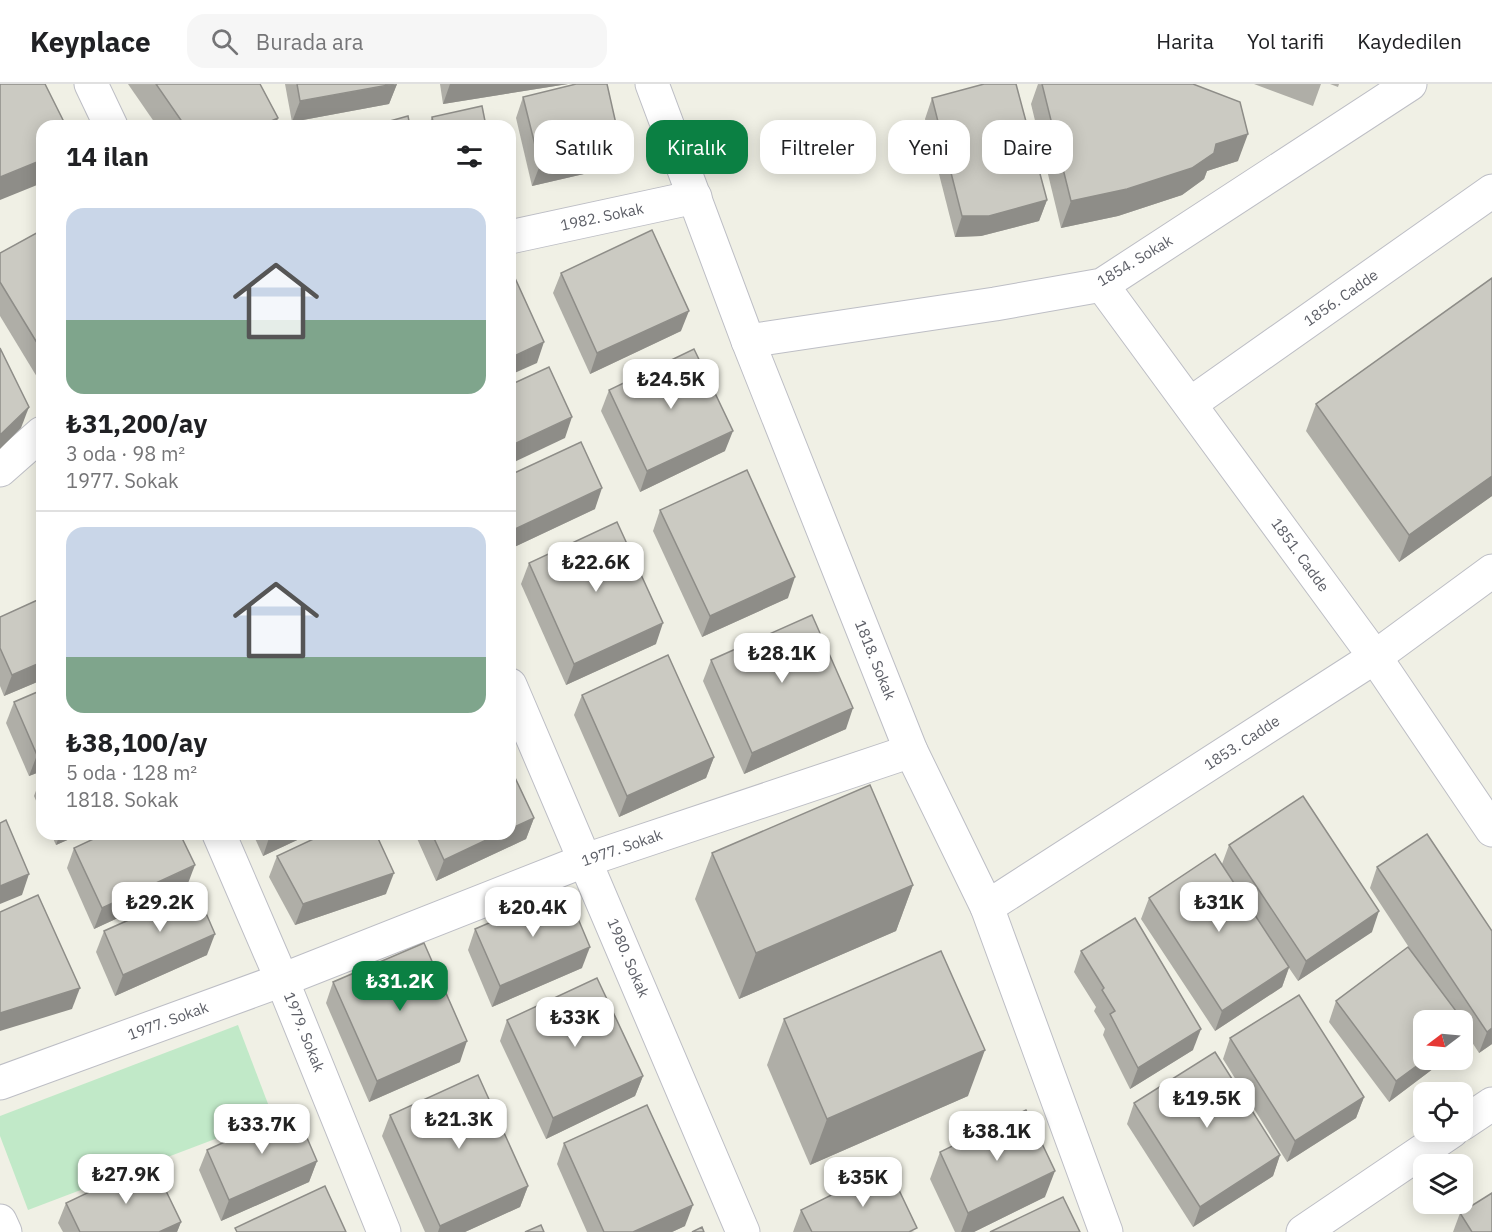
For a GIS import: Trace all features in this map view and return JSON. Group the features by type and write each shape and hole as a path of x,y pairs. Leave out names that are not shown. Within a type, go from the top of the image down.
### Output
{"street":[{"path":"91,84 108,120"},
{"name":"1818. Sokak","path":"652,84 748,341 911,751 987,907 1106,1232"},
{"name":"1854. Sokak","path":"748,341 995,304 1102,285 1410,84"},
{"name":"1856. Cadde","path":"1190,404 1492,191"},
{"name":"1982. Sokak","path":"516,236 695,197"},
{"name":"1851. Cadde","path":"1102,285 1375,657 1492,830"},
{"path":"0,470 36,438"},
{"name":"1853. Cadde","path":"987,907 1375,657 1492,571"},
{"name":"1980. Sokak","path":"516,699 743,1232"},
{"name":"1977. Sokak","path":"0,1083 282,980 586,860 911,751"},
{"name":"1979. Sokak","path":"222,840 282,980 384,1232"},
{"path":"1473,1117 1492,1104"},
{"path":"1303,1232 1436,1142"},
{"path":"0,1221 5,1232"}],"green space":[{"path":"238,1025 273,1117 28,1210 0,1136 0,1116"}],"building":[{"path":"0,84 45,84 63,120 36,120 36,162 0,177"},
{"path":"156,84 260,84 278,118 274,120 181,120"},
{"path":"297,84 394,84 300,101"},
{"path":"576,84 607,84 615,120 534,120 534,141 523,97"},
{"path":"984,84 1016,84 1026,120 982,120 982,174 1040,174 1047,200 989,216 962,216 951,174 970,174 970,120 938,120 932,98"},
{"path":"1042,84 1193,84 1240,102 1248,134 1216,144 1214,153 1192,168 1127,189 1071,201 1064,174 1073,174 1073,120 1051,120"},
{"path":"482,106 485,120 433,120 432,117"},
{"path":"408,116 409,120 394,120"},
{"path":"652,230 689,311 597,353 561,273"},
{"path":"36,233 36,341 0,282 0,253"},
{"path":"1492,278 1492,476 1409,535 1316,404"},
{"path":"516,280 544,342 516,355"},
{"path":"0,348 29,407 0,435"},
{"path":"694,349 733,431 647,471 609,390"},
{"path":"549,367 572,417 516,443 516,382"},
{"path":"581,442 602,488 516,529 516,472"},
{"path":"747,470 795,577 710,616 660,510"},
{"path":"617,522 663,623 574,664 529,563"},
{"path":"36,601 36,665 12,675 0,648 0,617"},
{"path":"812,615 853,708 752,753 711,660"},
{"path":"668,655 714,757 627,796 582,695"},
{"path":"36,693 36,753 14,702"},
{"path":"516,780 534,818 516,826"},
{"path":"870,785 913,885 756,953 712,853"},
{"path":"1303,796 1379,911 1306,961 1229,845"},
{"path":"6,820 29,874 0,886 0,823"},
{"path":"1427,834 1492,931 1492,1028 1487,1032 1473,1010 1377,867"},
{"path":"91,840 183,840 195,865 102,908 74,848"},
{"path":"311,840 379,840 394,873 303,904 277,856"},
{"path":"435,840 486,840 444,860"},
{"path":"1215,854 1289,967 1222,1011 1149,898"},
{"path":"196,890 215,934 123,975 104,931"},
{"path":"566,890 590,947 500,986 475,929"},
{"path":"38,895 80,988 0,1013 0,912"},
{"path":"1135,918 1201,1029 1138,1068 1110,1014 1115,1011 1102,990 1104,988 1081,951"},
{"path":"424,943 467,1041 377,1081 333,982"},
{"path":"1408,947 1455,1010 1413,1010 1413,1069 1396,1081 1336,1001"},
{"path":"941,951 985,1050 827,1119 784,1019"},
{"path":"597,978 643,1076 553,1118 507,1020"},
{"path":"1299,995 1364,1097 1295,1141 1230,1038"},
{"path":"1215,1052 1280,1155 1200,1207 1134,1103"},
{"path":"478,1075 528,1186 440,1226 390,1115"},
{"path":"647,1105 693,1205 633,1232 604,1232 564,1143"},
{"path":"295,1110 317,1161 229,1200 207,1150"},
{"path":"1026,1110 1055,1171 968,1213 940,1152"},
{"path":"152,1162 181,1222 159,1232 80,1232 66,1203"},
{"path":"888,1167 917,1228 909,1232 812,1232 801,1210"},
{"path":"325,1186 346,1232 237,1232 235,1228"},
{"path":"1492,1193 1492,1232 1472,1232 1461,1214 1473,1214 1473,1205"},
{"path":"1063,1197 1080,1232 990,1232"},
{"path":"541,1225 544,1232 525,1232"},
{"path":"702,1227 704,1232 692,1232"}]}
